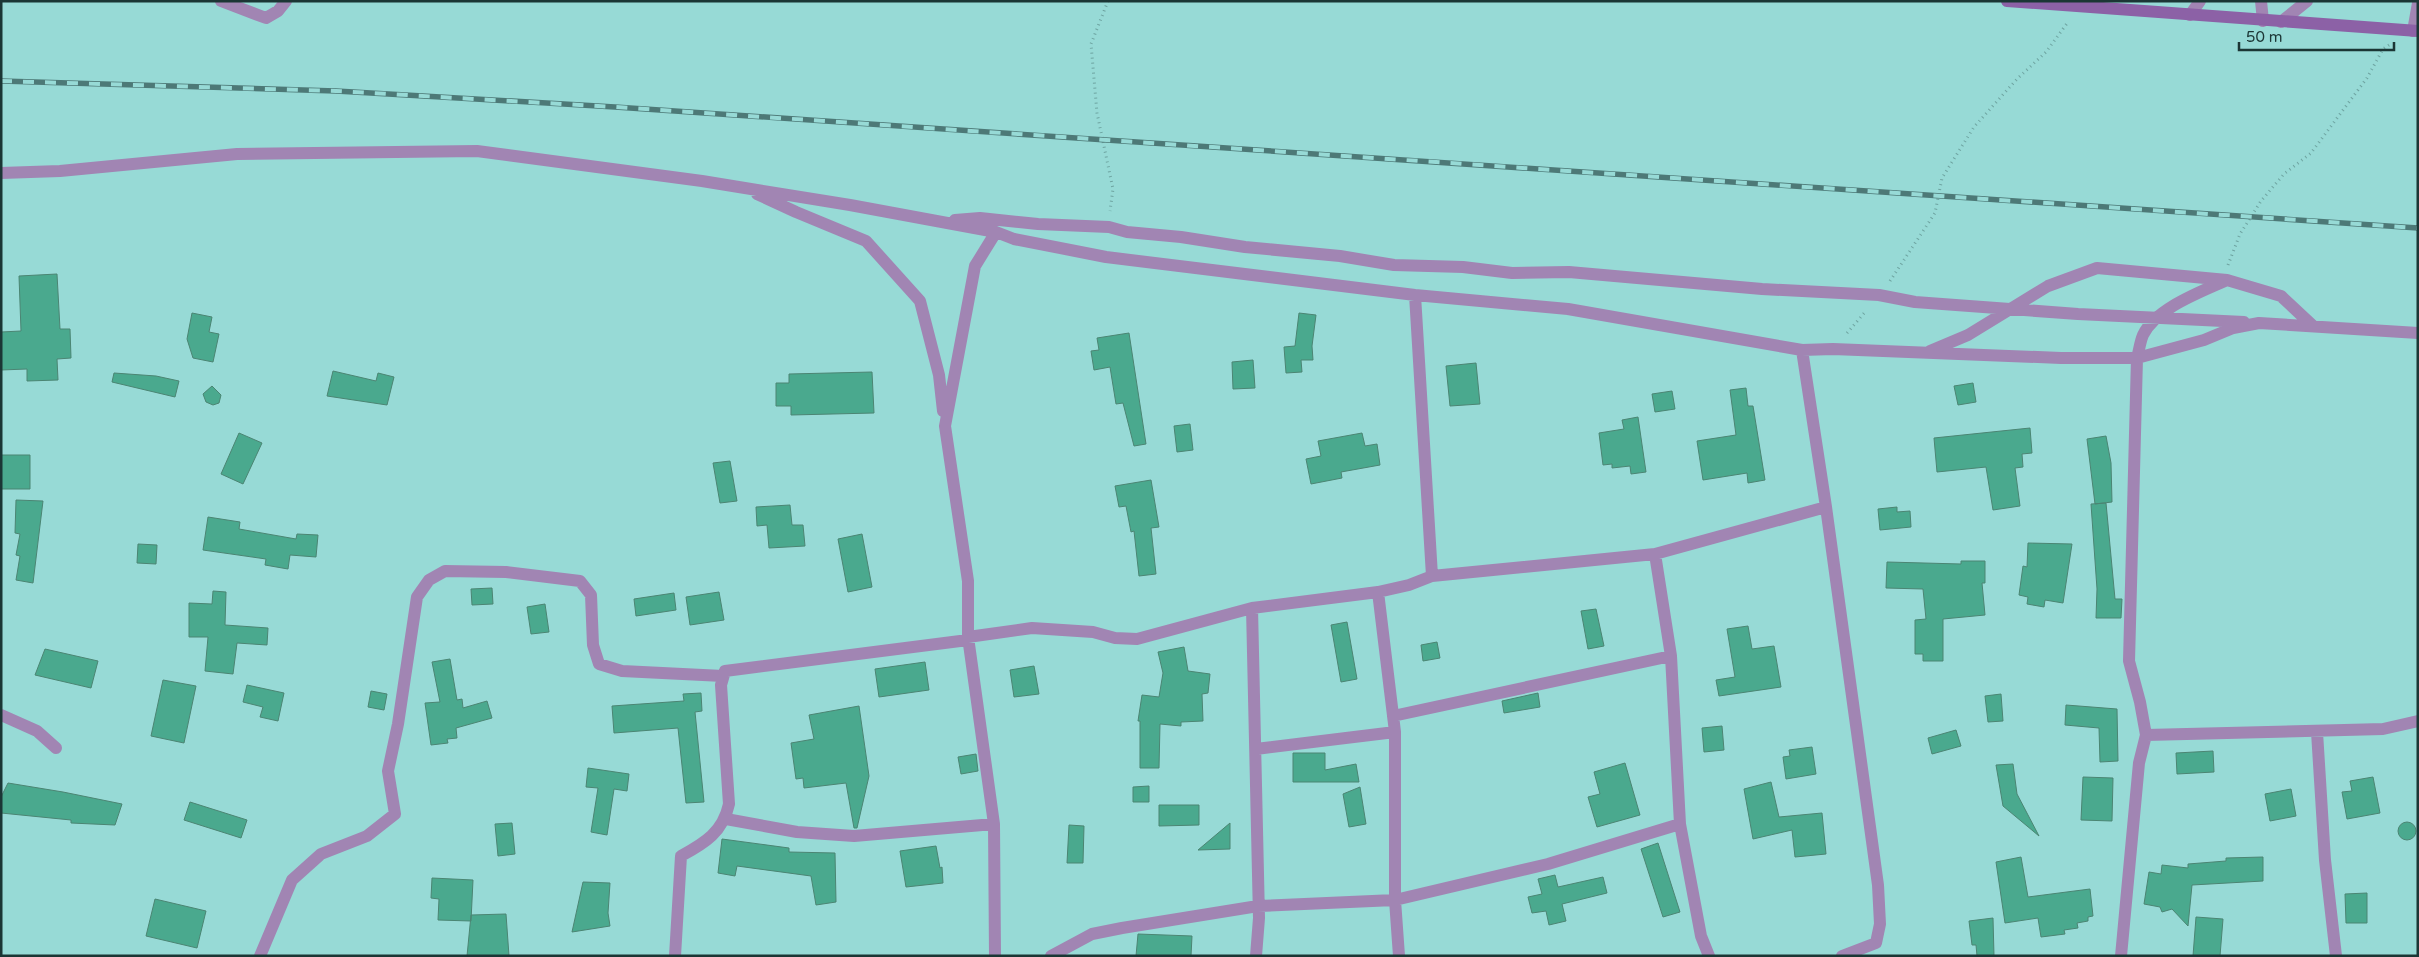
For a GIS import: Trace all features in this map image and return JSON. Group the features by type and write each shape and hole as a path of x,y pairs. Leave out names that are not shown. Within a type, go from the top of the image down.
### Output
{"street":[{"path":"221,1 266,18 278,11 286,1"},
{"path":"2007,1 2416,31 2418,3"},
{"path":"2190,15 2200,1"},
{"path":"2262,1 2263,21"},
{"path":"2281,22 2307,1"},
{"path":"1,173 60,171 236,154 477,151 745,188 996,232 1014,239 1106,257 1415,295 1568,309 1802,350 1833,348 2061,358 2137,358 2204,340 2233,328 2259,323"},
{"path":"745,188 796,212 866,241 920,301 939,375 968,581 968,637 994,824 995,956"},
{"path":"942,222 980,218 1038,224 1109,227 1127,232 1181,236 1245,247 1340,256 1394,265 1463,267 1512,273 1569,272 1762,289 1879,295 1915,302 2011,309 2418,333"},
{"path":"945,426 975,266 996,232"},
{"path":"1926,353 1968,335 2048,286 2097,268 2227,280 2281,296 2312,326"},
{"path":"2121,956 2139,763 2146,735 2140,702 2129,661 2137,358 2143,335 2156,317 2198,293 2227,280"},
{"path":"1415,295 1432,576"},
{"path":"1802,350 1826,507 1878,885 1880,924 1876,943 1842,956"},
{"path":"675,956 682,856 701,845 716,831 726,818 729,804 721,685 723,676 729,670 968,640 968,637 1032,628 1092,632 1115,638 1137,639 1252,608 1378,592 1408,585 1432,576 1655,554 1826,507"},
{"path":"1655,554 1671,656 1680,824 1701,936 1709,956"},
{"path":"260,956 292,880 321,854 367,836 395,814 388,771 398,724 417,596 429,580 445,571 506,572 580,581 591,595 593,645 599,664 622,671 723,676"},
{"path":"1378,592 1395,732 1395,900 1399,956"},
{"path":"1252,608 1258,906 1256,956"},
{"path":"1393,716 1671,656"},
{"path":"1,714 36,731 56,748"},
{"path":"2146,735 2383,729 2418,720"},
{"path":"1256,749 1395,732"},
{"path":"2317,732 2325,860 2336,956"},
{"path":"726,818 797,832 854,836 994,824"},
{"path":"1051,956 1092,934 1258,906 1395,900 1548,864 1680,824"}],"path":[{"path":"1108,1 1091,44 1097,113 1112,189 1109,227"},
{"path":"1833,348 1879,295 1935,213 1942,178 1974,127 2062,34 2078,6"},
{"path":"2227,280 2228,263 2240,234 2261,201 2284,174 2311,153 2367,78 2383,49 2416,31"}],"building":[{"path":"57,274 60,329 70,329 71,358 57,359 58,380 27,381 27,369 1,370 1,332 21,331 19,276"},
{"path":"192,313 212,317 209,332 219,334 213,362 193,358 187,339"},
{"path":"1299,313 1316,315 1312,346 1313,360 1301,360 1302,372 1286,373 1284,347 1295,346"},
{"path":"1129,333 1146,444 1134,446 1123,403 1116,404 1110,367 1094,370 1091,351 1099,350 1097,338"},
{"path":"1253,360 1255,388 1233,389 1232,362"},
{"path":"1476,363 1480,404 1450,406 1446,366"},
{"path":"333,371 376,381 378,373 394,377 387,405 327,396"},
{"path":"872,372 874,413 791,415 791,406 776,406 776,383 789,383 789,374"},
{"path":"114,373 156,376 179,381 175,397 112,382"},
{"path":"1973,383 1976,402 1958,405 1954,386"},
{"path":"212,386 221,395 219,403 213,405 206,402 203,394"},
{"path":"1746,388 1748,406 1753,406 1765,480 1748,483 1747,473 1703,480 1697,441 1736,435 1730,390"},
{"path":"1672,391 1675,409 1655,412 1652,394"},
{"path":"1638,417 1646,472 1631,474 1630,466 1612,468 1612,464 1603,465 1599,433 1624,429 1622,420"},
{"path":"1190,424 1193,450 1177,452 1174,426"},
{"path":"2030,428 2032,453 2022,454 2023,467 2015,468 2020,506 1993,510 1986,467 1937,472 1934,438"},
{"path":"239,433 262,443 243,484 221,474"},
{"path":"1362,433 1365,446 1377,444 1380,465 1341,472 1342,478 1311,484 1306,459 1321,456 1318,441"},
{"path":"2106,436 2111,463 2112,502 2095,504 2087,439"},
{"path":"1,455 30,455 30,489 1,489"},
{"path":"730,461 737,501 720,503 713,463"},
{"path":"1151,480 1159,527 1151,528 1156,574 1139,576 1134,531 1131,532 1126,506 1119,507 1115,486"},
{"path":"16,500 43,501 33,583 16,580 20,556 16,555 20,534 15,533"},
{"path":"2106,503 2115,599 2122,599 2121,618 2096,618 2097,589 2091,504"},
{"path":"790,505 792,525 803,525 805,546 769,548 767,525 757,526 756,507"},
{"path":"1897,507 1897,512 1910,511 1911,527 1880,530 1878,509"},
{"path":"208,517 240,522 239,529 296,539 297,534 318,535 316,557 290,555 288,569 265,565 266,559 203,550"},
{"path":"862,534 872,587 848,592 838,539"},
{"path":"2028,543 2072,544 2063,603 2045,600 2044,607 2027,604 2028,597 2019,595 2023,566 2027,567"},
{"path":"138,544 157,545 156,564 137,563"},
{"path":"1961,561 1985,561 1985,583 1982,583 1985,615 1943,619 1943,661 1923,661 1923,654 1915,654 1915,620 1926,619 1923,589 1886,588 1887,562 1961,564"},
{"path":"492,588 493,604 472,605 471,589"},
{"path":"213,591 226,592 225,625 268,628 267,645 237,643 233,674 205,671 208,637 189,637 189,603 212,604"},
{"path":"719,592 724,620 690,625 686,597"},
{"path":"674,593 676,610 636,616 634,599"},
{"path":"545,604 549,632 531,634 527,607"},
{"path":"1596,609 1604,646 1588,649 1581,611"},
{"path":"1347,622 1357,679 1341,682 1331,625"},
{"path":"1748,626 1752,649 1774,646 1781,687 1719,696 1716,680 1735,677 1727,629"},
{"path":"1437,642 1440,658 1423,661 1421,645"},
{"path":"1184,647 1188,671 1210,674 1208,693 1202,694 1203,721 1181,722 1181,726 1160,724 1159,768 1140,768 1140,721 1138,721 1142,695 1159,697 1163,673 1158,652"},
{"path":"45,649 98,661 91,688 35,675"},
{"path":"450,659 457,700 462,699 463,708 487,701 492,718 456,728 457,738 447,739 448,743 431,745 425,703 440,702 432,662"},
{"path":"925,662 929,690 879,697 875,669"},
{"path":"1034,666 1039,694 1014,697 1010,670"},
{"path":"163,680 196,686 184,743 151,736"},
{"path":"247,685 284,693 278,721 260,717 263,707 243,702"},
{"path":"371,691 387,694 384,710 368,707"},
{"path":"701,693 702,711 695,712 704,802 686,803 678,728 614,733 612,706 684,701 683,694"},
{"path":"1538,693 1540,707 1504,713 1502,701"},
{"path":"2001,694 2003,721 1988,722 1985,696"},
{"path":"2066,705 2117,709 2118,761 2100,762 2099,728 2065,725"},
{"path":"859,706 869,776 857,828 854,828 846,783 804,788 803,778 796,779 791,743 814,739 809,715"},
{"path":"1722,726 1724,750 1704,752 1702,728"},
{"path":"1956,730 1961,746 1932,754 1928,738"},
{"path":"1812,747 1816,774 1786,779 1783,757 1790,756 1789,750"},
{"path":"2213,751 2214,772 2177,774 2176,753"},
{"path":"1293,753 1325,753 1325,770 1356,764 1359,782 1293,782"},
{"path":"976,754 978,771 961,774 958,757"},
{"path":"1625,763 1640,815 1597,827 1588,797 1600,794 1594,772"},
{"path":"2013,764 2017,794 2039,836 2003,806 1996,765"},
{"path":"588,768 629,774 627,791 614,789 607,835 591,832 598,788 586,787"},
{"path":"2083,777 2113,778 2112,821 2081,820"},
{"path":"2373,777 2380,813 2347,819 2342,792 2352,791 2350,781"},
{"path":"1771,782 1779,817 1822,813 1826,854 1795,857 1792,830 1753,839 1744,789"},
{"path":"8,783 122,804 115,825 71,823 71,820 1,813 1,797"},
{"path":"1149,786 1149,802 1133,802 1133,787"},
{"path":"1360,787 1366,824 1349,827 1343,794"},
{"path":"2291,789 2296,816 2270,821 2265,794"},
{"path":"190,802 247,820 241,838 184,820"},
{"path":"1159,805 1199,805 1199,825 1159,826"},
{"path":"2403,822 2411,822 2416,827 2414,838 2403,840 2398,835 2398,827"},
{"path":"512,823 515,854 498,856 495,824"},
{"path":"1230,823 1230,849 1198,850"},
{"path":"1069,825 1084,826 1083,863 1067,863"},
{"path":"722,839 789,848 789,852 835,853 836,902 816,905 811,876 737,866 735,876 718,873"},
{"path":"1658,843 1680,912 1663,917 1641,849"},
{"path":"936,846 940,868 942,867 943,883 906,887 900,851"},
{"path":"2021,857 2028,897 2090,889 2093,916 2088,917 2088,921 2077,923 2078,928 2064,930 2065,934 2041,937 2038,918 2005,923 1996,862"},
{"path":"2263,857 2263,881 2192,885 2188,926 2172,909 2162,912 2160,907 2144,904 2149,872 2161,874 2162,865 2188,868 2188,864 2226,861 2226,858"},
{"path":"1555,875 1558,887 1603,877 1607,893 1562,904 1566,921 1549,925 1546,911 1532,913 1528,897 1542,894 1538,879"},
{"path":"432,878 473,880 471,921 438,920 439,899 431,898"},
{"path":"583,882 610,883 608,913 610,926 572,932"},
{"path":"2367,893 2367,923 2346,923 2345,894"},
{"path":"155,899 206,911 197,948 146,936"},
{"path":"506,914 509,956 467,956 471,915"},
{"path":"2196,917 2223,919 2220,956 2193,956"},
{"path":"1993,918 1994,956 1977,956 1976,945 1972,945 1969,921"},
{"path":"1138,934 1192,936 1191,956 1136,956"}],"railway":[{"path":"1,81 336,91 615,107 2418,228"}]}
